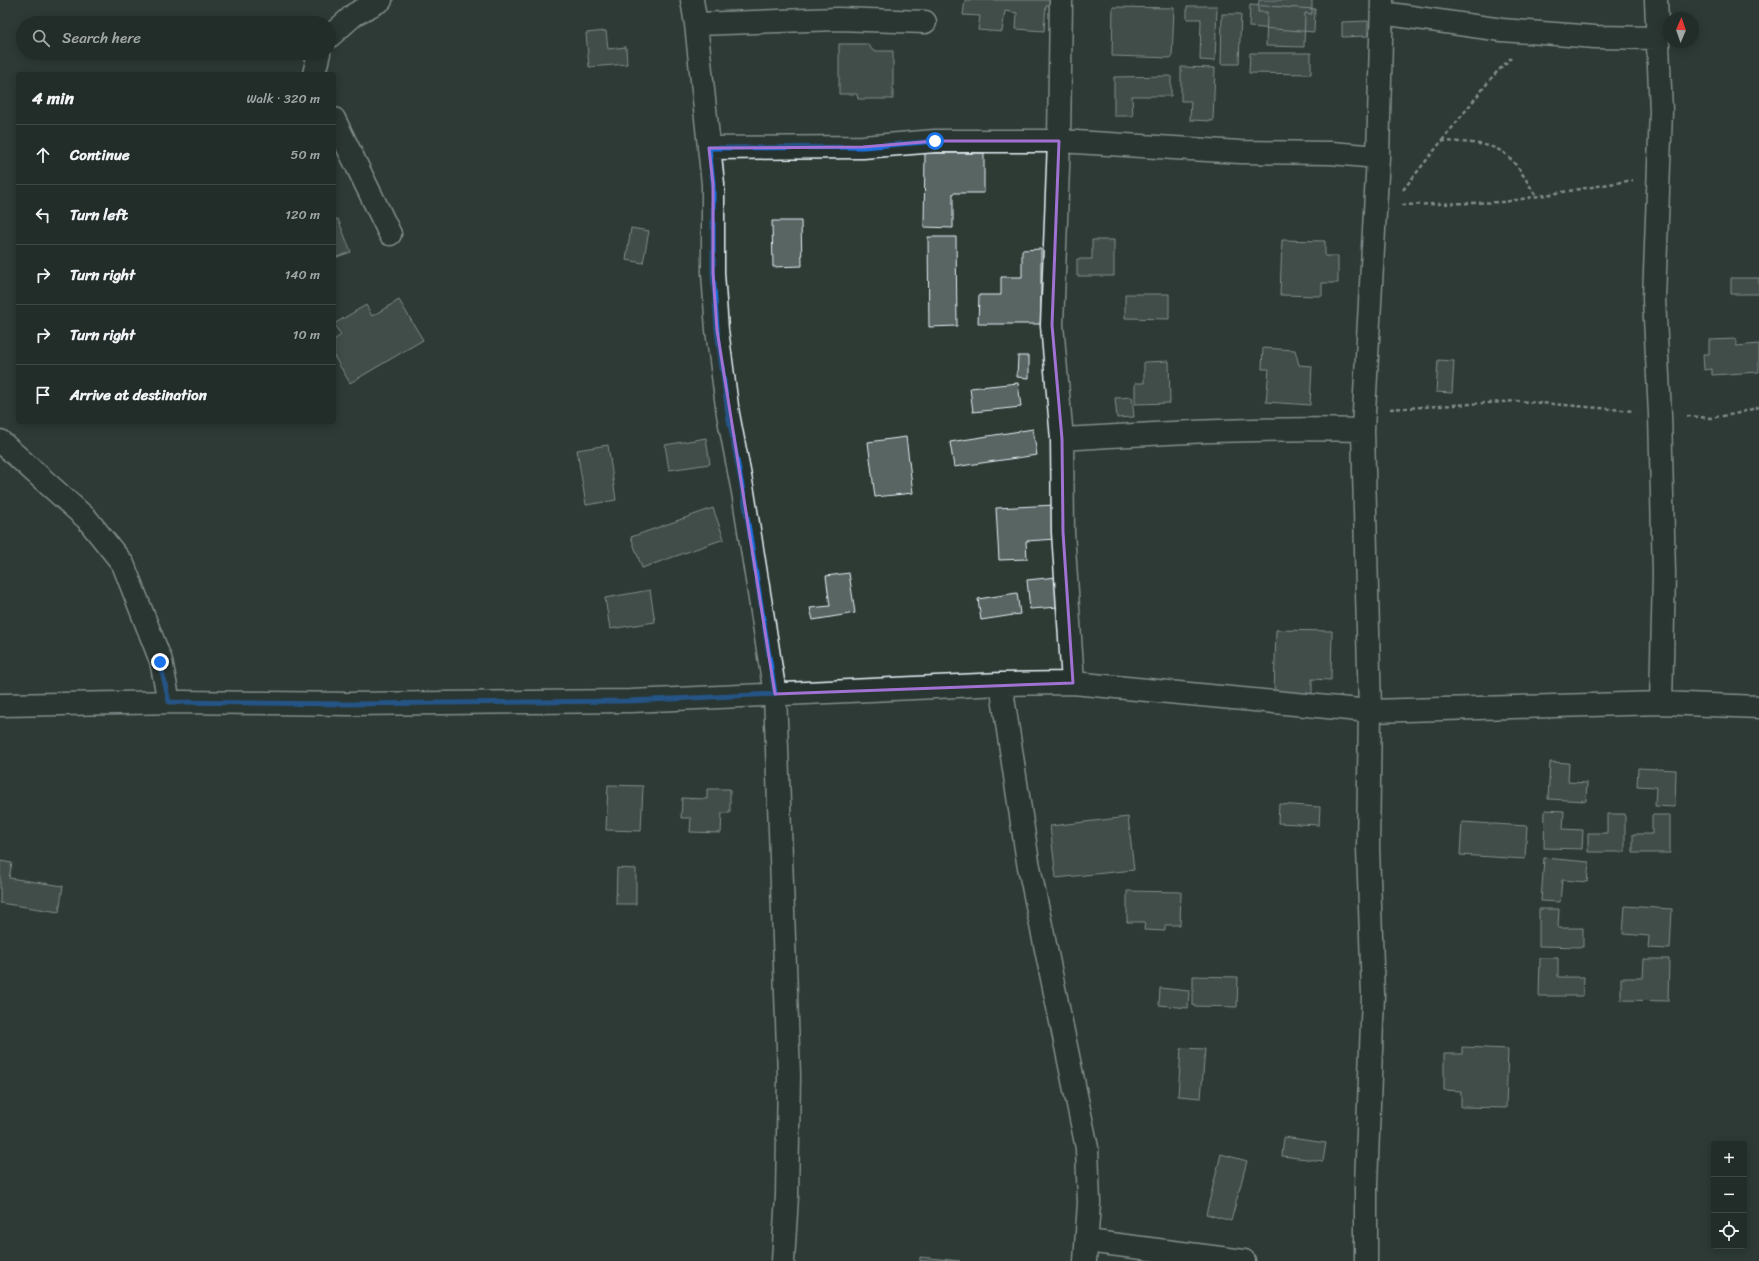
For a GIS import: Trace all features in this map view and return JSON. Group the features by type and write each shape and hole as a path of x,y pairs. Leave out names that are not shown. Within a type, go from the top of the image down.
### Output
{"street":[{"path":"336,31 356,14 381,0"},
{"path":"692,0 696,24 713,184 713,273 717,330 728,414 745,499 775,694 789,1075 787,1196 783,1261"},
{"path":"1061,0 1059,141 1052,325 1062,439 1063,532 1073,683"},
{"path":"1656,0 1660,111 1654,299 1660,414 1664,574 1662,703"},
{"path":"1366,1261 1366,1186 1373,995 1368,848 1370,711 1363,421 1381,213 1378,157 1382,6 1502,30 1595,37 1658,38"},
{"path":"696,24 838,19 925,22"},
{"path":"314,72 317,60"},
{"path":"336,123 390,234"},
{"path":"709,148 863,147 935,141 1059,141 1240,152 1331,152 1378,157"},
{"path":"1062,439 1303,428 1363,421"},
{"path":"0,441 87,519 123,564 160,662 169,702"},
{"path":"0,705 169,702 349,704 631,701 1001,684 1073,683 1370,711 1662,703 1759,707"},
{"path":"1001,684 1028,862 1087,1148 1089,1203 1086,1251 1244,1261"}],"path":[{"path":"1381,213 1403,190 1493,76 1521,46 1540,33"},
{"path":"1442,141 1479,144 1504,153 1514,162 1536,196"},
{"path":"1381,213 1504,202 1658,176"},
{"path":"1363,421 1518,401 1710,418 1735,414 1759,407"}],"highlighted area":[{"path":"935,141 1059,141 1052,325 1062,439 1063,532 1073,683 775,694 717,330 713,273 713,184 709,148 863,147"}],"building":[{"path":"965,0 1055,0 1054,6 1046,5 1044,31 1016,29 1017,13 1005,11 1002,32 978,30 980,16 963,15"},
{"path":"1259,0 1312,0 1312,14 1305,13 1304,47 1266,46 1267,12 1258,12"},
{"path":"1250,5 1315,9 1314,32 1249,27"},
{"path":"1187,6 1217,6 1215,61 1200,60 1201,19 1187,19"},
{"path":"1113,7 1174,8 1172,58 1112,56"},
{"path":"1222,14 1241,14 1239,64 1221,64"},
{"path":"1368,21 1368,36 1342,37 1342,22"},
{"path":"606,31 608,49 626,47 627,64 589,67 586,33"},
{"path":"839,44 868,44 873,51 893,51 893,99 858,99 857,94 839,94"},
{"path":"1250,53 1311,53 1311,74 1249,73"},
{"path":"1181,67 1215,68 1213,121 1190,120 1191,101 1181,101"},
{"path":"1171,76 1171,96 1132,96 1133,116 1114,116 1114,77"},
{"path":"925,153 984,153 984,193 953,193 953,228 924,227"},
{"path":"338,219 351,252 336,257 336,220"},
{"path":"772,221 801,221 802,266 773,267"},
{"path":"631,228 649,231 643,263 626,260"},
{"path":"928,237 956,237 957,326 929,327"},
{"path":"1092,240 1114,240 1114,276 1077,276 1077,259 1092,259"},
{"path":"1282,240 1325,241 1325,256 1338,256 1338,283 1322,283 1322,296 1280,295"},
{"path":"1041,249 1041,324 978,324 979,295 1001,295 1001,277 1022,277 1022,250"},
{"path":"1731,278 1759,278 1759,294 1731,294"},
{"path":"1125,294 1169,294 1169,319 1125,318"},
{"path":"399,300 423,340 350,383 336,359 336,339 341,335 336,327 336,323 366,305 372,316"},
{"path":"1736,339 1736,346 1759,344 1759,372 1712,375 1712,369 1704,370 1703,354 1709,354 1709,340"},
{"path":"1263,348 1295,350 1299,365 1312,366 1310,405 1266,402 1269,369 1262,369"},
{"path":"1018,356 1029,356 1029,378 1017,377"},
{"path":"1438,360 1454,361 1452,393 1436,392"},
{"path":"1169,361 1170,403 1135,404 1135,383 1144,383 1144,362"},
{"path":"1018,383 1021,407 973,412 970,388"},
{"path":"1132,397 1134,417 1117,418 1115,398"},
{"path":"1033,429 1037,455 954,467 950,442"},
{"path":"906,437 913,493 875,497 868,442"},
{"path":"706,438 710,464 669,470 665,445"},
{"path":"608,445 616,500 586,505 577,450"},
{"path":"1055,505 1057,539 1026,541 1027,559 999,560 996,508"},
{"path":"713,508 724,539 642,568 631,537"},
{"path":"849,573 855,613 813,620 810,608 830,606 826,576"},
{"path":"1057,577 1059,607 1030,609 1027,580"},
{"path":"650,590 655,622 610,629 605,598"},
{"path":"1017,593 1020,614 981,620 978,599"},
{"path":"1276,630 1332,631 1331,680 1312,679 1312,695 1274,694"},
{"path":"1550,762 1569,763 1568,782 1587,783 1586,801 1548,799"},
{"path":"1638,768 1676,770 1675,807 1655,806 1656,787 1637,786"},
{"path":"608,785 643,786 641,831 606,830"},
{"path":"707,789 730,789 730,813 722,813 721,833 690,832 691,818 681,818 682,798 707,799"},
{"path":"1279,804 1320,807 1319,825 1278,823"},
{"path":"1545,810 1564,811 1563,829 1583,830 1582,849 1544,848"},
{"path":"1607,814 1625,814 1625,852 1588,852 1588,833 1607,833"},
{"path":"1652,815 1670,815 1670,853 1633,853 1633,834 1652,834"},
{"path":"1128,817 1134,870 1056,878 1050,826"},
{"path":"1462,822 1527,826 1525,859 1460,855"},
{"path":"1544,858 1589,862 1587,882 1562,880 1560,902 1541,901"},
{"path":"0,861 12,863 9,878 63,886 59,912 0,903"},
{"path":"617,868 636,869 636,904 616,904"},
{"path":"1127,891 1181,892 1180,925 1165,925 1165,931 1144,930 1145,922 1127,922"},
{"path":"1625,906 1672,909 1670,949 1648,948 1649,936 1623,934"},
{"path":"1539,909 1559,909 1558,928 1583,928 1583,947 1539,946"},
{"path":"1540,958 1558,958 1558,977 1584,977 1583,996 1539,996"},
{"path":"1644,959 1669,959 1668,1001 1621,1000 1621,978 1643,978"},
{"path":"1193,976 1238,977 1237,1007 1193,1006"},
{"path":"1160,988 1189,991 1188,1008 1159,1005"},
{"path":"1462,1047 1508,1049 1506,1108 1461,1107 1461,1091 1444,1090 1444,1054 1462,1054"},
{"path":"1181,1048 1205,1049 1201,1098 1178,1096"},
{"path":"1284,1137 1326,1143 1323,1161 1282,1156"},
{"path":"1221,1154 1247,1161 1231,1221 1206,1214"},
{"path":"920,1257 960,1261 920,1261"}],"route":[{"path":"160,662 169,702 349,704 631,701 775,694 763,611 728,414 717,330 713,273 713,184 709,148 787,146 863,147 935,141"}]}
